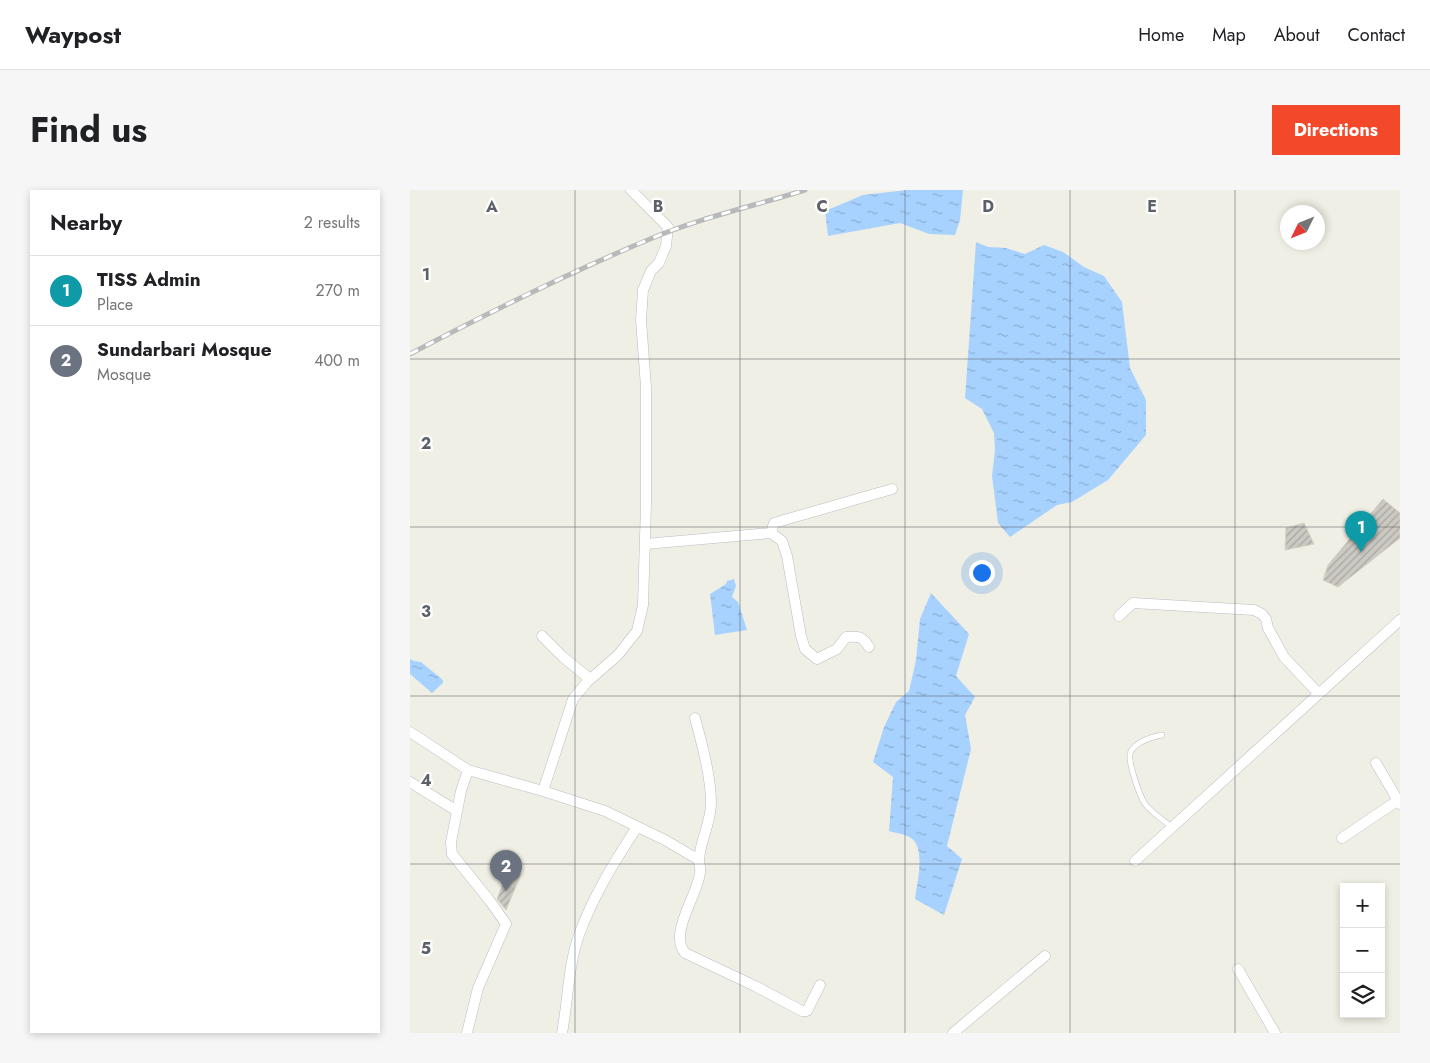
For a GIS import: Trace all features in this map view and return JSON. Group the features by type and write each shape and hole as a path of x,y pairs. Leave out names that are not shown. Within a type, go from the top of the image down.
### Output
{"street":[{"path":"544,792 573,700 590,679 618,654 637,631 643,605 646,387 641,320 643,290 666,246 668,227 631,190"},
{"path":"771,533 774,523 892,489"},
{"path":"645,544 771,533 782,542 787,556 805,649 817,659 837,649 846,637 858,636 863,638 870,647"},
{"path":"1119,616 1133,603 1254,610 1262,614 1266,619 1268,628 1284,657 1319,694"},
{"path":"1135,861 1400,620"},
{"path":"542,636 563,657 590,679"},
{"path":"695,718 711,804 704,839 699,850 700,873 686,909 680,945 685,953 755,986 802,1011 807,1011 820,985"},
{"path":"410,732 468,770 605,811 665,840 699,860"},
{"path":"1342,838 1398,802 1376,763"},
{"path":"467,1033 478,988 506,924 452,854 451,842 468,770"},
{"path":"410,782 457,811"},
{"path":"562,1033 568,984 578,936 598,892 637,827"},
{"path":"953,1033 1044,956"},
{"path":"1238,969 1275,1033"}],"lane":[{"path":"1162,735 1152,737 1137,745 1131,750 1129,756 1134,778 1145,804 1173,827"}],"water":[{"path":"907,190 963,190 960,220 955,235 929,234 900,223 828,236 825,211 863,195"},
{"path":"976,242 988,247 1006,248 1025,254 1044,245 1063,252 1084,267 1104,276 1122,302 1130,368 1146,400 1146,435 1108,480 1072,502 1057,505 1010,537 998,523 992,476 995,450 994,433 982,409 965,398"},
{"path":"734,579 736,586 732,597 738,602 747,630 715,635 710,594 726,584 727,581"},
{"path":"931,593 969,634 956,676 975,697 965,715 971,749 947,846 962,859 944,915 915,899 919,875 918,849 916,843 911,838 889,831 893,777 873,762 884,727 896,702 909,691 916,660 920,619"},
{"path":"410,659 421,662 443,680 443,683 432,693 410,674"}],"building":[{"path":"1383,499 1400,513 1400,538 1338,587 1323,580 1328,565"},
{"path":"1304,523 1314,544 1285,550 1286,528"},
{"path":"509,869 521,874 506,910 497,899"}],"railway":[{"path":"410,354 529,294 650,239 707,218 805,190"}],"place":[{"name":"TISS Admin","path":"1361,552"},
{"name":"Sundarbari Mosque","path":"506,891"}]}
